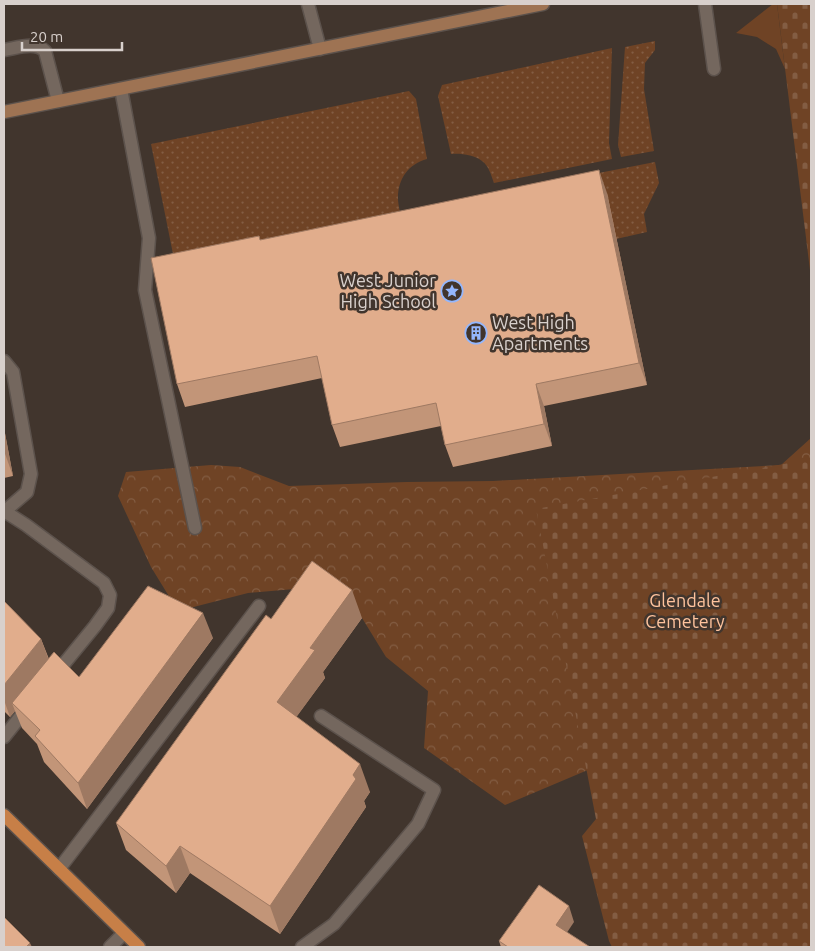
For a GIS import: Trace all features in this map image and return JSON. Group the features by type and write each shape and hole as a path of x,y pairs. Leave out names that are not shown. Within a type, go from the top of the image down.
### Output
{"main road":[{"path":"4,112 543,4"},
{"path":"4,815 139,947"}],"street":[{"path":"308,4 320,49"},
{"path":"705,4 714,69"},
{"path":"4,50 30,46 41,47 46,52 58,101"},
{"path":"121,89 149,238 145,290 195,528"},
{"path":"4,361 13,372 31,474 28,492 4,511 104,583 110,595 108,608 46,685"},
{"path":"59,869 259,606"},
{"path":"4,737 34,700"},
{"path":"302,947 334,924 418,824 434,790 321,716"},
{"path":"110,947 124,933"}],"green space":[{"path":"773,4 777,4 785,69 776,49 757,37 736,33"},
{"path":"777,4 811,4 811,278"},
{"path":"655,41 655,50 645,63 644,89 654,151 621,157 618,145 625,47"},
{"path":"612,48 609,143 612,159 494,183 488,168 479,159 467,155 451,154 438,96 442,85"},
{"path":"409,91 416,99 427,159 420,161 409,169 399,186 399,208 405,234 175,264 151,144"},
{"path":"655,162 659,183 644,214 647,232 616,239 606,193 466,199"},
{"path":"811,438 811,568 602,764 505,805 424,748 428,691 386,657 362,618 306,588 248,593 178,611 151,567 118,496 126,472 211,465 240,467 289,486 493,481 781,465"},
{"name":"Glendale Cemetery","path":"811,459 811,947 612,947 582,836 596,819 536,509"}],"building":[{"name":"West High Apartments","path":"599,170 639,363 536,384 544,424 445,445 436,403 332,425 317,356 177,384 151,258 259,236 260,240"},
{"path":"312,561 352,590 310,648 315,650 277,702 360,764 353,775 356,779 270,906 180,846 166,866 116,823 266,615 271,619"},
{"path":"148,586 203,613 78,783 35,736 40,730 12,703 54,652 79,677"},
{"path":"4,601 41,639 4,685"},
{"path":"539,885 569,906 556,925 590,947 508,947 499,941"},
{"path":"4,917 30,943 26,947 4,947"}],"place":[{"name":"West Junior High School","path":"452,291"},
{"name":"West High Apartments","path":"476,333"}]}
